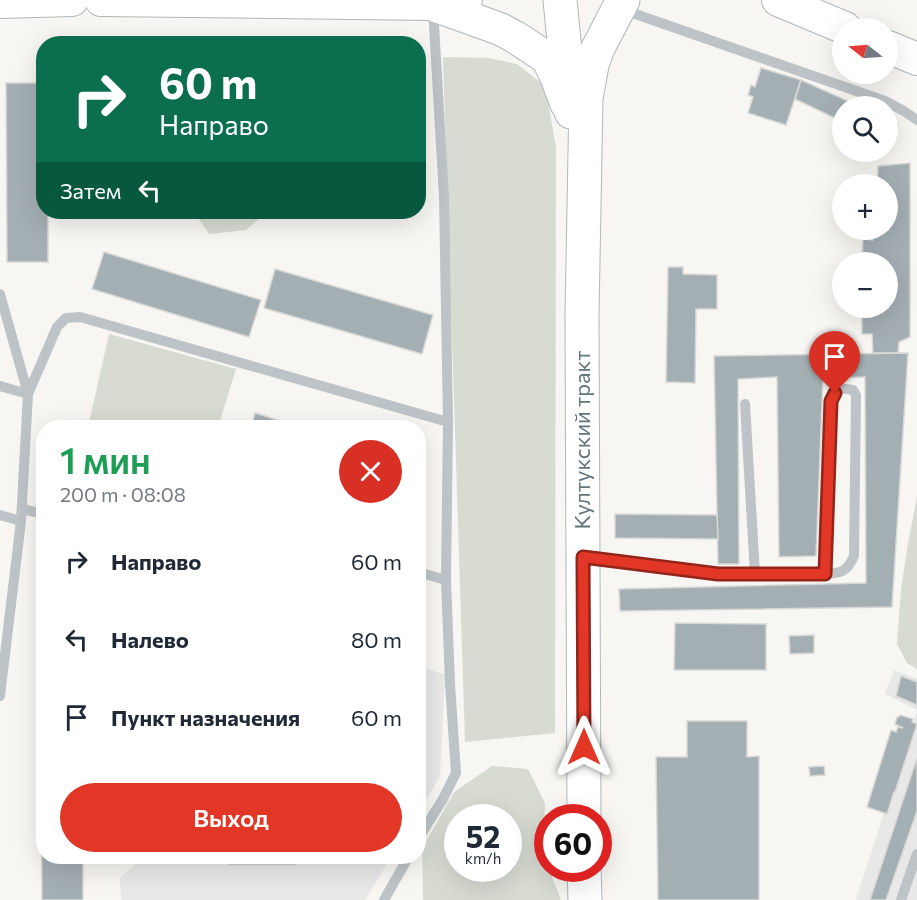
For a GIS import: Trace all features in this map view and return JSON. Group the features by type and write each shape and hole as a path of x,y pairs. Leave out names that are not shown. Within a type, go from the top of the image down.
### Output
{"main road":[{"path":"560,0 572,122 582,315"},
{"path":"582,315 586,98 592,64 621,4"},
{"name":"Култукский тракт","path":"582,315 584,804"},
{"path":"585,882 585,900"}],"street":[{"path":"0,2 72,0"},
{"path":"101,0 432,4 466,0"},
{"path":"778,0 832,22"},
{"path":"432,4 500,29 547,58 556,76 572,122"},
{"path":"898,51 917,59"}],"lane":[{"path":"426,826 456,773 446,580 448,422 444,197 432,4"},
{"path":"621,4 885,101 917,120"},
{"path":"0,294 28,394 21,521 4,615 0,696"},
{"path":"28,394 57,327 66,318 80,317 448,422"},
{"path":"0,386 28,394"},
{"path":"583,557 718,574 825,574 845,570 851,564 854,556 856,395 853,390 846,388 839,389 831,401 825,574"},
{"path":"745,404 755,574"},
{"path":"22,509 36,512"},
{"path":"0,515 21,521"},
{"path":"426,574 446,580"},
{"path":"901,900 917,854"},
{"path":"384,900 404,864"}],"shaded area":[{"path":"443,57 488,58 517,64 545,86 556,147 555,733 465,742"},
{"path":"199,219 259,219 246,230 209,234"},
{"path":"109,334 236,369 220,420 90,420"},
{"path":"917,497 917,669 907,663 897,644 901,589"},
{"path":"426,669 445,674 440,776 426,800"},
{"path":"894,670 917,679 917,710 885,694"},
{"path":"917,710 917,900 856,900"},
{"path":"492,766 528,769 545,803 534,804 534,882 554,882 561,900 423,900 422,864 426,864 426,842 444,810 444,882 522,882 522,804 447,804 454,792"},
{"path":"136,864 387,864 365,900 121,900 120,878"}],"building":[{"path":"761,68 801,80 786,125 748,113 753,97 748,95 751,85 755,87"},
{"path":"801,80 837,96 832,96 832,117 795,99"},
{"path":"6,83 36,83 36,219 48,219 48,262 7,262"},
{"path":"910,163 910,337 899,342 898,353 873,353 872,334 862,334 862,318 898,318 898,252 862,252 863,240 898,240 898,174 878,174 878,166"},
{"path":"104,252 261,300 249,337 92,289"},
{"path":"668,267 683,267 683,274 717,275 717,309 696,309 695,383 666,382"},
{"path":"275,269 433,315 422,354 264,308"},
{"path":"908,353 892,607 620,611 619,589 866,583 865,377 823,378 816,556 779,557 777,377 738,379 739,564 718,564 714,356"},
{"path":"255,413 277,420 253,420"},
{"path":"615,514 717,515 718,539 615,538"},
{"path":"675,623 766,624 766,670 674,670"},
{"path":"814,635 814,653 790,654 789,636"},
{"path":"901,676 917,682 917,705 896,696"},
{"path":"900,715 913,719 912,722 917,724 887,814 867,807 891,730 896,732 898,727 903,728 895,724"},
{"path":"687,721 747,721 747,757 759,756 759,900 658,900 656,757 687,757"},
{"path":"917,758 917,811 886,900 870,900"},
{"path":"824,766 825,775 810,776 809,767"},
{"path":"42,864 83,864 83,900 42,900"},
{"path":"229,864 295,864 295,865"}],"route":[{"path":"584,747 583,557 718,574 825,574 831,401 835,393"}]}
